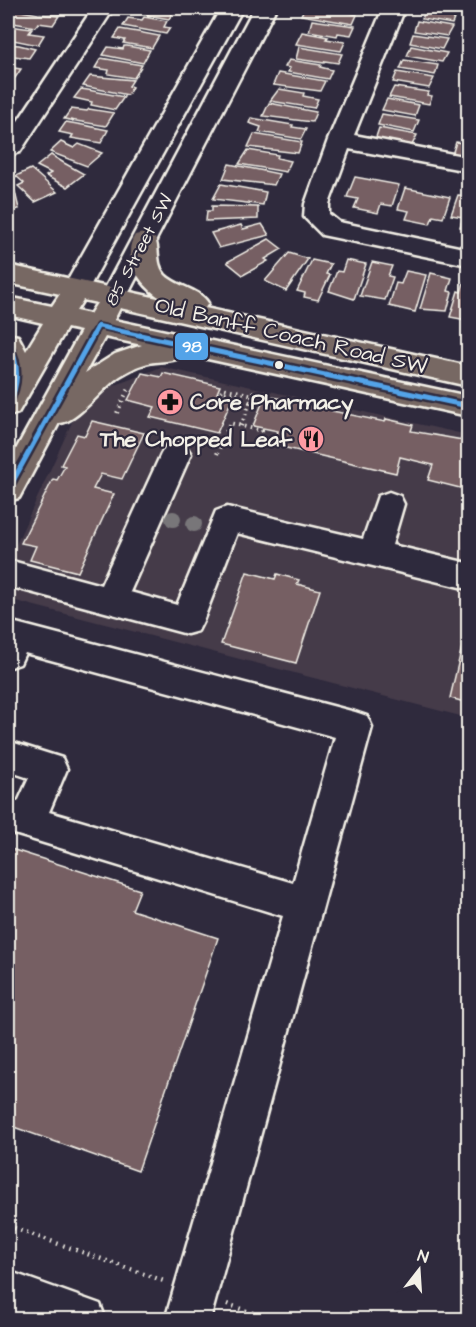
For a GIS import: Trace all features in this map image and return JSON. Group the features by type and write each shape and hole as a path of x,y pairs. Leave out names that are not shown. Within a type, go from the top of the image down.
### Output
{"main road":[{"path":"144,241 143,256 146,269 160,286 192,303 302,339"},
{"name":"Old Banff Coach Road SW","path":"8,274 468,376"},
{"name":"85 Street SW","path":"10,402 76,288"},
{"name":"85 Street SW","path":"8,490 114,296"},
{"name":"Old Banff Coach Road SW","path":"8,306 468,406"},
{"path":"8,343 18,360 20,373 10,402"},
{"path":"32,446 85,390 124,360 153,351 211,351"}],"street":[{"path":"8,149 12,147 103,8"},
{"name":"85 Street SW","path":"76,288 232,8"},
{"name":"85 Street SW","path":"114,296 265,8"},
{"path":"394,8 340,140 317,204 316,217 321,224 346,233 468,257"},
{"path":"340,140 468,164"},
{"path":"110,601 176,454"},
{"path":"374,553 389,504"},
{"path":"8,573 187,621 227,519 468,576"},
{"path":"8,654 16,637 355,727 191,1306"},
{"path":"8,756 50,769 17,819 305,905"},
{"path":"8,1293 84,1320"}],"path":[{"path":"117,413 132,380"},
{"path":"241,426 256,387"},
{"path":"250,402 238,399 240,396 221,392 223,388 254,395"},
{"path":"217,454 230,423 262,431 257,445"},
{"path":"8,1226 191,1306 272,1320"}],"shaded area":[{"path":"161,367 468,435 468,718 8,599 8,562 72,422 103,390"}],"building":[{"path":"23,8 65,8 61,14"},
{"path":"134,8 176,8 169,19 147,15 149,12 132,10"},
{"path":"427,8 465,8 463,13"},
{"path":"304,9 337,9 357,15 353,24 301,15"},
{"path":"426,9 456,14 452,24 422,19"},
{"path":"15,10 59,16 53,25 38,23 35,27 8,22"},
{"path":"144,17 167,21 164,27 170,28 166,34 123,26 128,18 142,20"},
{"path":"312,20 355,26 351,35 338,33 337,36 309,31"},
{"path":"417,21 452,27 447,36 414,31"},
{"path":"9,26 32,29 29,33 44,35 38,45 8,39"},
{"path":"120,29 159,36 152,48 123,43 125,40 114,38"},
{"path":"302,32 345,42 341,51 296,44"},
{"path":"413,34 447,39 442,49 410,43"},
{"path":"8,44 35,49 29,58 14,56 8,59"},
{"path":"124,46 150,50 143,63 103,55 108,47 123,49"},
{"path":"411,46 447,53 442,62 407,56"},
{"path":"299,47 342,54 338,63 296,59"},
{"path":"101,58 142,65 134,78 108,74 109,70 95,68"},
{"path":"289,60 321,65 320,67 332,70 328,79 288,72 290,68 285,67"},
{"path":"404,60 438,65 435,75 400,69"},
{"path":"8,67 21,69 15,78 8,77"},
{"path":"397,72 434,78 429,88 393,82"},
{"path":"278,73 325,81 320,91 273,85"},
{"path":"90,76 133,80 129,86 132,87 128,95 83,86"},
{"path":"394,87 429,92 427,95 432,96 429,104 389,97"},
{"path":"81,89 124,97 115,110 91,105 92,102 74,98"},
{"path":"279,89 304,93 303,96 318,99 314,108 270,101"},
{"path":"387,99 419,105 415,116 382,110"},
{"path":"269,103 316,112 312,122 263,116"},
{"path":"71,109 114,113 106,126 64,119"},
{"path":"382,114 419,120 414,132 378,125"},
{"path":"251,118 306,129 301,139 259,132 261,127 249,123"},
{"path":"66,122 108,130 101,143 71,138 73,135 59,132"},
{"path":"379,128 417,135 411,147 375,140"},
{"path":"254,134 302,142 298,153 248,147"},
{"path":"61,142 74,148 79,144 102,153 87,166 50,152"},
{"path":"456,142 468,144 468,158 452,155"},
{"path":"248,150 278,155 277,158 291,161 286,172 239,164"},
{"path":"51,155 84,174 67,187 46,176 51,173 37,166"},
{"path":"229,164 279,174 274,185 223,179"},
{"path":"31,169 57,192 35,202 18,186 24,183 16,176"},
{"path":"355,177 399,185 392,206 381,204 378,213 354,208 358,199 347,197"},
{"path":"221,184 266,192 263,205 213,199"},
{"path":"405,188 450,197 443,218 433,216 430,224 406,219 409,211 398,209"},
{"path":"15,192 19,209 8,211 8,193"},
{"path":"458,195 468,196 468,229 460,227 463,217 451,215"},
{"path":"212,206 258,207 258,219 206,221 207,211 212,211"},
{"path":"262,224 269,235 219,248 211,233 241,225 243,229"},
{"path":"269,239 282,249 265,259 268,261 243,275 227,262"},
{"path":"289,253 308,259 286,291 265,281"},
{"path":"312,260 331,264 326,274 330,275 318,300 304,297 305,293 297,291"},
{"path":"346,260 366,264 354,299 329,291 337,271 342,272"},
{"path":"372,262 392,266 388,276 393,277 385,300 360,296"},
{"path":"406,271 426,275 415,312 389,306 396,283 401,284"},
{"path":"431,273 452,278 448,291 452,292 447,311 420,309"},
{"path":"464,282 468,283 467,320 450,317 458,291 461,292"},
{"path":"142,373 161,377 163,373 220,386 217,393 233,397 217,433 150,417 155,407 128,400"},
{"path":"265,396 333,407 332,411 385,422 386,419 413,425 411,431 468,441 468,490 428,480 433,465 400,457 396,473 273,445 278,431 253,426"},
{"path":"92,421 144,433 122,479 101,474 93,489 114,494 78,572 30,560 36,546 21,543 53,479 57,480 65,466 61,465 77,434 85,436"},
{"path":"247,572 275,579 277,574 299,580 297,584 320,590 296,663 221,644"},
{"path":"468,621 468,703 450,698"},
{"path":"8,848 140,890 132,910 218,938 138,1171 8,1125"}],"transit line":[{"name":"98","path":"8,490 98,326 468,406"},
{"name":"98","path":"8,343 16,359 18,374 15,390 8,406"}],"place":[{"name":"Core Pharmacy","path":"170,402"},
{"name":"The Chopped Leaf","path":"311,439"}]}
